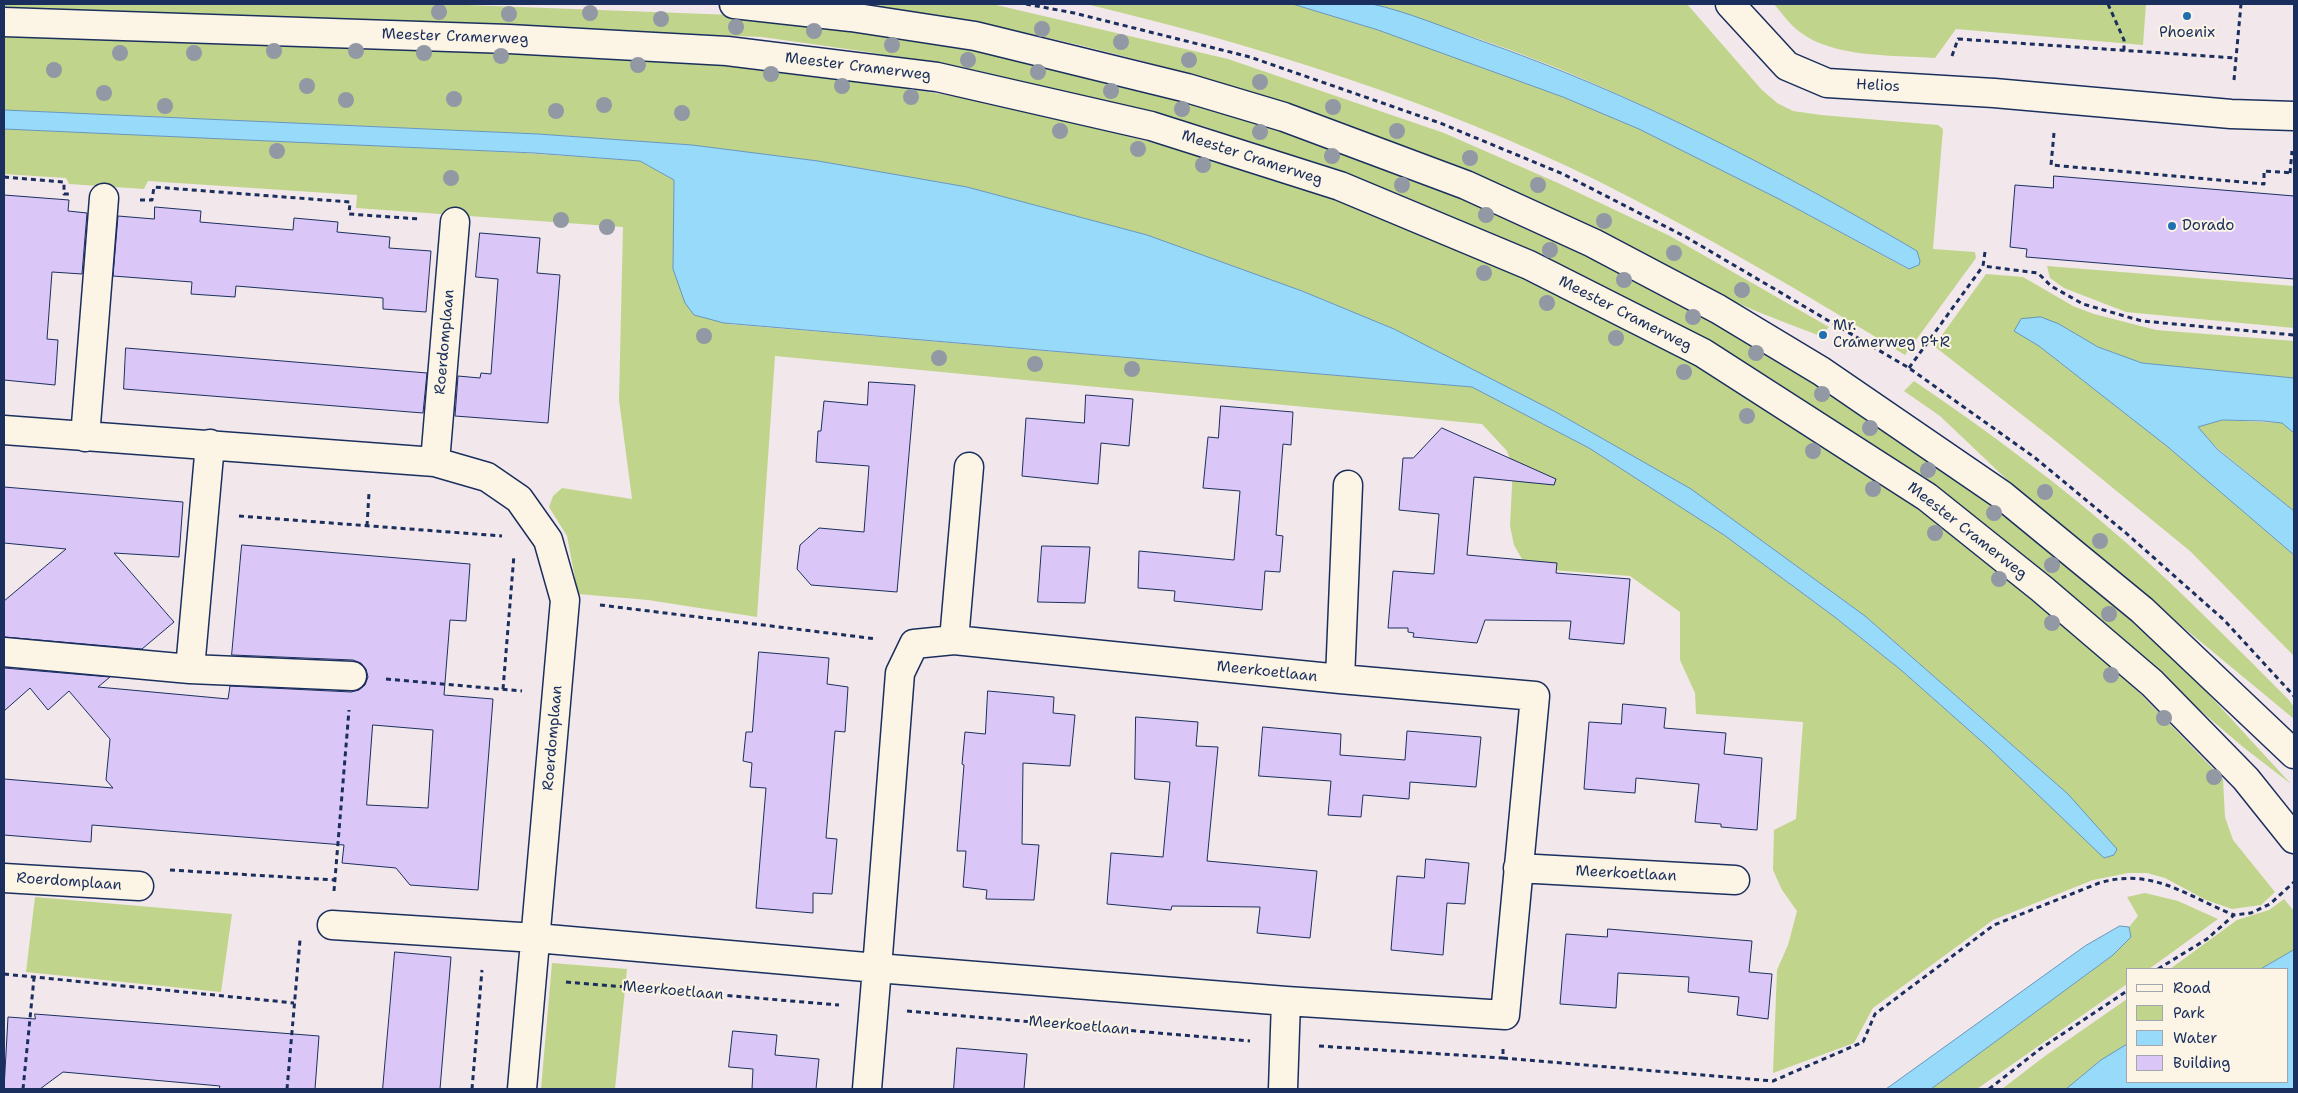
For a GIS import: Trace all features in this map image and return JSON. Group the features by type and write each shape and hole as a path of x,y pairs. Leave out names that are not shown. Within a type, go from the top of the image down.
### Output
{"street":[{"path":"734,4 851,17 975,36 1187,88 1284,116 1466,185 1593,243 1718,309 1821,371 2002,495 2142,610 2294,754"},
{"name":"Helios","path":"1730,4 1787,66 1826,83 2056,97 2231,114 2294,116"},
{"name":"Meester Cramerweg","path":"4,22 509,39 727,51 937,77 1151,126 1340,186 1529,265 1703,353 1927,497 2042,589 2152,684 2246,779 2289,832"},
{"path":"85,437 104,198"},
{"name":"Roerdomplaan","path":"435,462 455,222"},
{"name":"Roerdomplaan","path":"4,430 435,462 487,477 518,499 548,540 565,600 522,1089"},
{"path":"190,669 210,444"},
{"path":"954,640 970,467"},
{"name":"Meerkoetlaan","path":"1340,679 1348,486"},
{"name":"Meerkoetlaan","path":"914,644 954,640 1340,679 1535,696 1505,1015"},
{"path":"868,1089 900,673 914,644"},
{"path":"4,652 190,669 352,676"},
{"name":"Meerkoetlaan","path":"1518,868 1735,880"},
{"name":"Roerdomplaan","path":"4,878 139,886"},
{"path":"332,924 536,938 1286,1001 1505,1015"},
{"path":"1283,1089 1286,1001"}],"path":[{"path":"2108,4 2124,40 2124,51"},
{"path":"2231,114 2241,4"},
{"path":"1940,90 1958,39 2236,58"},
{"path":"2056,97 2051,165 2264,184 2264,171 2294,173"},
{"path":"4,177 64,182 64,194 104,198 152,200 154,187 350,202 349,214 455,222"},
{"path":"1909,368 1982,266 1985,252"},
{"path":"1982,266 2038,273 2051,286 2083,304 2142,322 2294,335"},
{"path":"204,513 548,540"},
{"path":"503,690 515,537"},
{"path":"565,600 914,644"},
{"path":"287,1089 302,925 332,924 352,676 557,694"},
{"name":"Roerdomplaan","path":"139,886 151,869 335,880"},
{"name":"Meerkoetlaan","path":"532,979 1285,1044 1502,1058 1773,1081 1863,1042 1875,1014 1994,925 2099,883 2116,878 2153,879 2234,915"},
{"path":"2160,968 2207,939 2234,915 2251,913 2270,904 2294,882"},
{"path":"472,1089 484,935"},
{"path":"4,974 294,1003"},
{"path":"23,1089 34,978"},
{"path":"1989,1089 2040,1049 2126,991"},
{"path":"1502,1058 1505,1015"}],"green space":[{"path":"4,4 440,4 733,15 872,31 1017,58 1257,121 1460,195 1554,237 1687,304 1771,354 1957,477 2101,591 2180,663 2291,784 2243,747 2173,687 2099,619 2003,540 1896,461 1775,381 1605,288 1500,238 1377,188 1203,126 1015,80 868,52 762,37 4,8"},
{"path":"855,4 992,4 1228,59 1444,133 1558,183 1670,236 1829,327 1820,336 1751,309 1536,200 1443,161 1311,113 1244,91 1109,52 972,22"},
{"path":"1086,4 1293,4 1378,30 1563,97 1639,129 1779,199 1908,269 1919,265 1920,261 1917,251 1837,205 1714,140 1630,100 1535,59 1371,4 1687,4 1761,89 1777,103 1793,111 1938,125 1943,129 1933,249 1975,252 1976,258 1905,355 1791,286 1636,200 1473,125 1346,78 1281,57 1151,20"},
{"path":"1774,4 2146,4 2143,45 1956,29 1935,58 1865,54 1829,47 1800,32"},
{"path":"4,36 658,59 786,68 976,100 1077,123 1192,153 1329,198 1440,240 1602,316 1708,373 1824,444 1923,513 2072,632 2128,681 2223,779 2225,817 2233,840 2275,892 2261,905 2232,909 2206,900 2165,878 2147,873 2128,873 2093,880 1993,920 1873,1008 1854,1043 1773,1073 1777,970 1788,945 1797,911 1782,890 1773,870 1774,830 1796,819 1803,722 1696,714 1695,693 1680,660 1680,612 1630,576 1527,568 1514,545 1510,526 1513,467 1507,451 1482,424 775,356 757,617 648,600 578,594 567,536 549,507 553,496 562,488 632,499 619,400 623,227 356,208 357,195 148,181 144,189 69,184 66,178 4,174 4,129 524,153 640,161 674,180 673,269 728,324 1472,387 1589,448 1724,535 1836,618 1901,670 1988,747 2068,794 1865,616 1691,489 1554,411 1394,329 1302,291 1147,235 967,187 818,161 692,145 538,134 4,110"},
{"path":"2047,266 2294,286 2294,328 2126,312 2064,288 2050,278"},
{"path":"1986,274 2023,277 2073,306 2094,314 2156,330 2294,341 2294,378 2142,363 2098,347 2059,324 2014,330 2039,346 2168,447 2294,555 2294,656 2190,551 2053,439 1934,346"},
{"path":"1914,381 2025,460 2130,546 2190,602 2288,699 2294,707 2294,719 2021,493 1940,416 1904,391"},
{"path":"2222,420 2282,423 2294,433 2294,511 2217,448 2197,427"},
{"path":"2145,893 2178,901 2218,919 2150,968 2126,968 2126,985 1977,1089 1931,1089 2113,955 2131,937 2129,927 2138,916 2127,897"},
{"path":"35,897 232,914 221,992 26,972"},
{"path":"2284,899 2294,911 2294,950 2263,968 2171,968 2237,920 2269,910"},
{"path":"552,963 627,969 615,1089 541,1089"},
{"path":"2126,1000 2126,1045 2101,1060 2066,1089 2002,1089 2045,1056"}],"water":[{"path":"1354,2 1385,7 1412,15 1536,61 1592,84 1648,108 1758,162 1811,191 1917,251 1920,261 1919,265 1909,269 1779,199 1639,129 1563,97 1378,30 1293,4"},
{"path":"4,110 538,134 692,145 818,161 967,187 1147,235 1302,291 1394,329 1554,411 1691,489 1865,616 2068,794 2117,849 2114,855 2104,858 1988,747 1901,670 1836,618 1724,535 1589,448 1472,387 724,323 694,315 685,303 673,269 674,180 640,161 534,153 4,129"},
{"path":"2041,317 2059,324 2098,347 2142,363 2294,378 2294,433 2282,423 2263,421 2222,420 2198,427 2217,449 2294,511 2294,555 2168,447 2039,346 2014,331 2021,319"},
{"path":"2120,926 2129,927 2131,937 2113,955 1931,1089 1886,1089 2085,946"},
{"path":"2294,950 2294,1089 2066,1089 2101,1060 2126,1045 2126,1083 2288,1083 2288,968 2263,968"}],"building":[{"name":"Dorado","path":"2054,176 2294,196 2294,279 2026,257 2027,249 2010,247 2015,185 2053,188"},
{"path":"4,195 69,200 68,211 87,213 82,274 52,272 47,339 58,340 55,385 4,380"},
{"path":"155,207 201,211 200,222 293,230 294,218 338,222 337,232 390,237 389,248 431,251 426,312 383,309 383,298 236,286 235,297 191,294 192,282 113,276 118,216 154,219"},
{"path":"480,233 540,238 537,273 560,275 548,423 455,416 458,376 480,378 481,373 491,374 498,279 476,277"},
{"path":"126,348 427,373 423,413 124,389"},
{"path":"869,382 915,385 897,592 811,585 797,569 800,545 819,528 864,532 869,466 816,462 818,431 821,431 824,401 867,405"},
{"path":"1086,395 1133,399 1129,446 1101,443 1098,484 1022,476 1026,418 1084,423"},
{"path":"1221,406 1293,412 1291,445 1283,444 1276,535 1283,536 1280,572 1265,571 1262,610 1174,601 1175,591 1138,588 1139,551 1234,560 1240,491 1203,488 1208,437 1218,438"},
{"path":"1442,428 1556,479 1554,485 1474,477 1467,555 1557,563 1556,573 1630,579 1624,644 1569,639 1571,621 1485,620 1477,643 1413,637 1414,633 1408,632 1408,628 1388,628 1393,571 1434,574 1439,514 1399,510 1403,458 1413,458"},
{"path":"4,487 183,502 179,557 114,553 174,622 142,649 4,637 4,601 66,549 4,543"},
{"path":"242,545 470,564 466,621 450,620 444,695 493,699 478,890 410,885 396,868 342,863 344,845 92,825 91,842 4,835 4,779 113,788 106,780 110,739 69,691 48,710 30,688 4,711 4,668 110,677 98,687 228,699 230,686 351,692 359,690 365,685 368,677 366,669 361,663 353,660 232,655","holes":["373,725 433,730 428,808 367,805"]},
{"path":"1042,546 1090,547 1085,603 1038,602"},
{"path":"759,652 829,658 827,684 848,687 845,732 835,731 826,838 837,839 832,894 813,893 813,913 756,908 766,788 750,787 752,763 743,761 746,732 752,732"},
{"path":"988,691 1054,697 1053,713 1075,715 1070,766 1023,763 1022,844 1039,845 1034,900 986,899 987,890 963,887 966,851 957,851 965,732 985,734"},
{"path":"1623,704 1666,708 1664,728 1726,733 1724,754 1762,758 1757,830 1721,827 1721,824 1695,822 1699,784 1636,778 1635,793 1584,789 1589,722 1621,724"},
{"path":"1136,717 1198,722 1196,746 1218,747 1207,861 1317,871 1310,938 1257,933 1260,907 1172,906 1171,910 1107,904 1111,853 1163,857 1170,782 1135,779"},
{"path":"1263,727 1341,734 1340,755 1405,760 1407,731 1481,737 1476,787 1410,782 1409,799 1363,795 1361,817 1328,815 1331,781 1259,776"},
{"path":"1426,859 1469,863 1465,904 1447,903 1443,955 1391,950 1397,876 1424,878"},
{"path":"1608,929 1752,941 1749,972 1772,974 1768,1019 1737,1015 1739,997 1688,992 1689,977 1618,973 1616,1008 1560,1004 1566,934 1607,937"},
{"path":"395,952 451,957 440,1089 383,1089"},
{"path":"35,1014 319,1036 315,1089 219,1089 220,1086 63,1072 40,1089 4,1089 8,1017 35,1019"},
{"path":"733,1031 777,1035 775,1055 819,1059 816,1089 752,1089 753,1069 729,1067"},
{"path":"957,1048 1027,1054 1024,1089 954,1089"}],"place":[{"name":"Phoenix","path":"2187,16"},
{"name":"Dorado","path":"2172,226"},
{"name":"Mr. Cramerweg P+R","path":"1823,335"}]}
